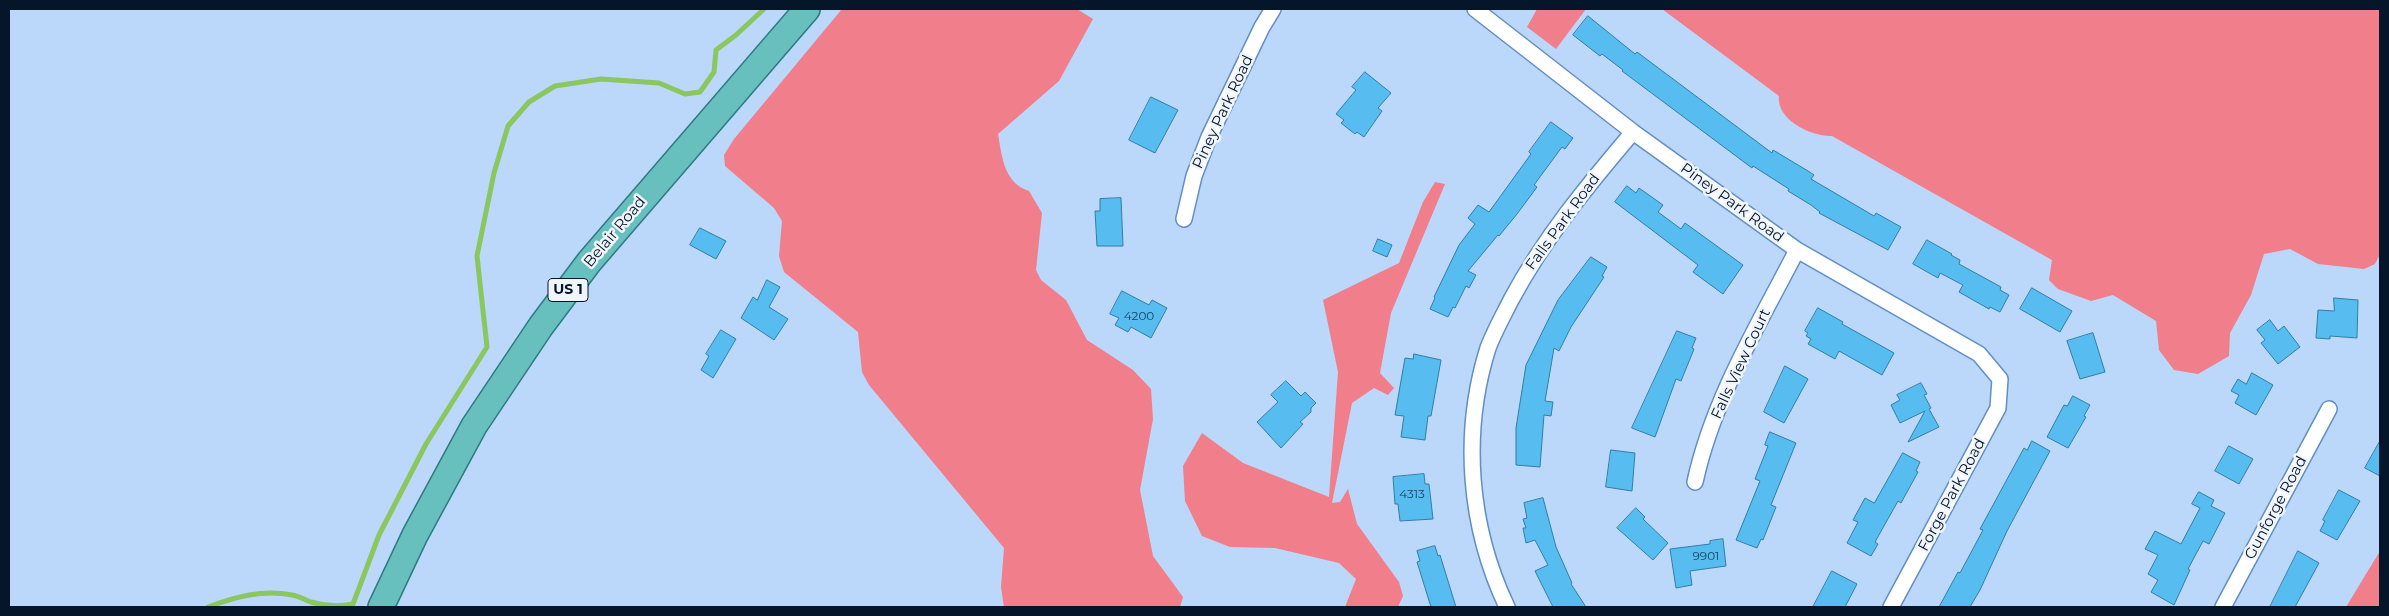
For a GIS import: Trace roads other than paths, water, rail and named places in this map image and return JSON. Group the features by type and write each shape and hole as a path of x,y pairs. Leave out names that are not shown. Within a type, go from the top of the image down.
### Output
{"highway":[{"name":"Belair Road","path":"381,607 415,535 474,426 541,326 589,262 806,9"}],"street":[{"name":"Piney Park Road","path":"1184,219 1194,176 1209,137 1262,27 1273,9"},
{"name":"Piney Park Road","path":"1475,9 1633,132 1797,250 1979,354 2000,379"},
{"name":"Falls Park Road","path":"1507,607 1487,553 1472,482 1473,417 1488,348 1501,319 1540,250 1583,192 1633,132"},
{"name":"Falls View Court","path":"1695,482 1701,456 1727,390 1797,250"},
{"name":"Forge Park Road","path":"1891,607 1998,408 2000,379"},
{"name":"Gunforge Road","path":"2223,607 2329,409"}],"waterway":[{"path":"208,607 239,597 270,593 281,593 326,605 342,606 353,604 379,535 426,444 487,347 477,256 494,173 508,126 529,102 555,86 601,79 659,83 685,94 700,92 714,72 716,50 736,35 764,9"}]}
